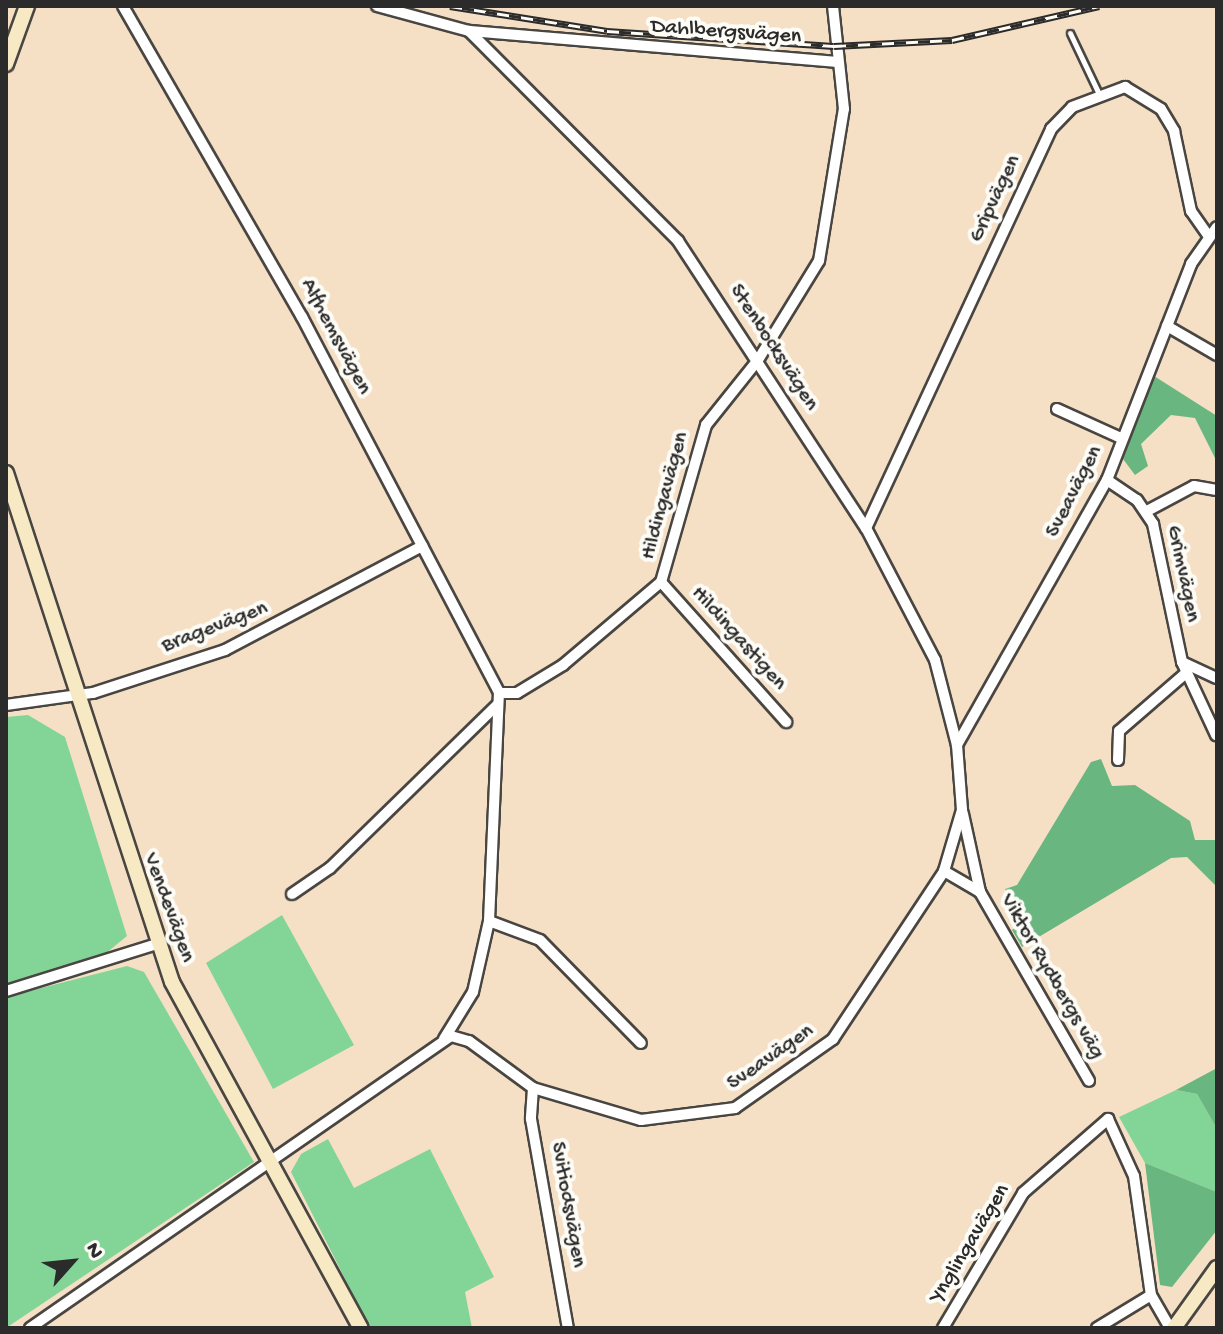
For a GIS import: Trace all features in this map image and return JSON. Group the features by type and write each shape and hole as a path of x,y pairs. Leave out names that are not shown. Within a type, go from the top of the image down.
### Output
{"street":[{"path":"6,64 27,6"},
{"name":"Alfhemsvägen","path":"123,6 189,111 499,693"},
{"name":"Dahlbergsvägen","path":"377,6 469,31 836,62"},
{"name":"Hildingavägen","path":"499,693 517,693 563,665 661,582 706,425 758,360 819,261 844,109 836,62 833,6"},
{"name":"Stenbocksvägen","path":"469,31 678,241 866,528 935,660 957,745"},
{"path":"1099,94 1125,87 1161,109 1174,131 1191,211 1208,235"},
{"name":"Gripvägen","path":"866,528 1051,129 1099,94"},
{"name":"Sveavägen","path":"443,1041 463,1037 533,1088 641,1120 735,1108 833,1039 944,871 962,810 957,745 1107,480 1167,326 1208,235 1217,227"},
{"path":"1167,326 1217,355"},
{"path":"1057,409 1123,439"},
{"name":"Vendevägen","path":"6,473 157,944 361,1328"},
{"name":"Grimvägen","path":"1107,480 1147,511 1184,668 1216,735"},
{"path":"1147,511 1194,486 1217,490"},
{"name":"Bragevägen","path":"6,705 76,696 225,650 422,546"},
{"name":"Hildingastigen","path":"661,582 786,722"},
{"path":"1118,760 1119,731 1184,668 1217,678"},
{"path":"30,1328 273,1158 392,1083 443,1041 473,992 489,921 499,693"},
{"path":"292,894 330,868 497,705"},
{"name":"Viktor Rydbergs väg","path":"962,810 980,892 1089,1081"},
{"name":"Viktor Rydbergs väg","path":"944,871 980,892"},
{"path":"489,921 540,940 641,1043"},
{"path":"6,991 157,944"},
{"name":"Svitiodsvägen","path":"533,1088 531,1119 568,1328"},
{"name":"Ynglingavägen","path":"943,1328 1023,1193 1108,1119 1134,1176 1151,1295"},
{"path":"1097,1328 1151,1295 1172,1328 1217,1268"}],"lane":[{"path":"1070,33 1099,94"}],"green space":[{"path":"1154,376 1217,416 1217,462 1195,418 1171,415 1141,444 1148,466 1135,475 1123,459"},
{"path":"28,715 65,737 127,936 105,954 6,984 6,717"},
{"path":"1101,759 1112,786 1135,785 1190,821 1195,840 1217,840 1217,887 1187,857 1171,858 1022,947 1012,930 1021,921 1005,889 1017,885 1091,762"},
{"path":"282,915 354,1045 273,1089 206,963"},
{"path":"127,966 144,972 254,1162 6,1328 6,997"},
{"path":"1217,1068 1217,1129 1197,1094 1176,1090"},
{"path":"1176,1090 1197,1094 1217,1129 1217,1192 1145,1163 1119,1117"},
{"path":"328,1139 354,1188 430,1149 494,1277 465,1292 472,1328 370,1328 291,1172 301,1154"},
{"path":"1145,1163 1217,1192 1217,1230 1172,1287 1160,1285"}],"railway":[{"path":"450,6 607,31 834,46 952,40 1099,6"}]}
